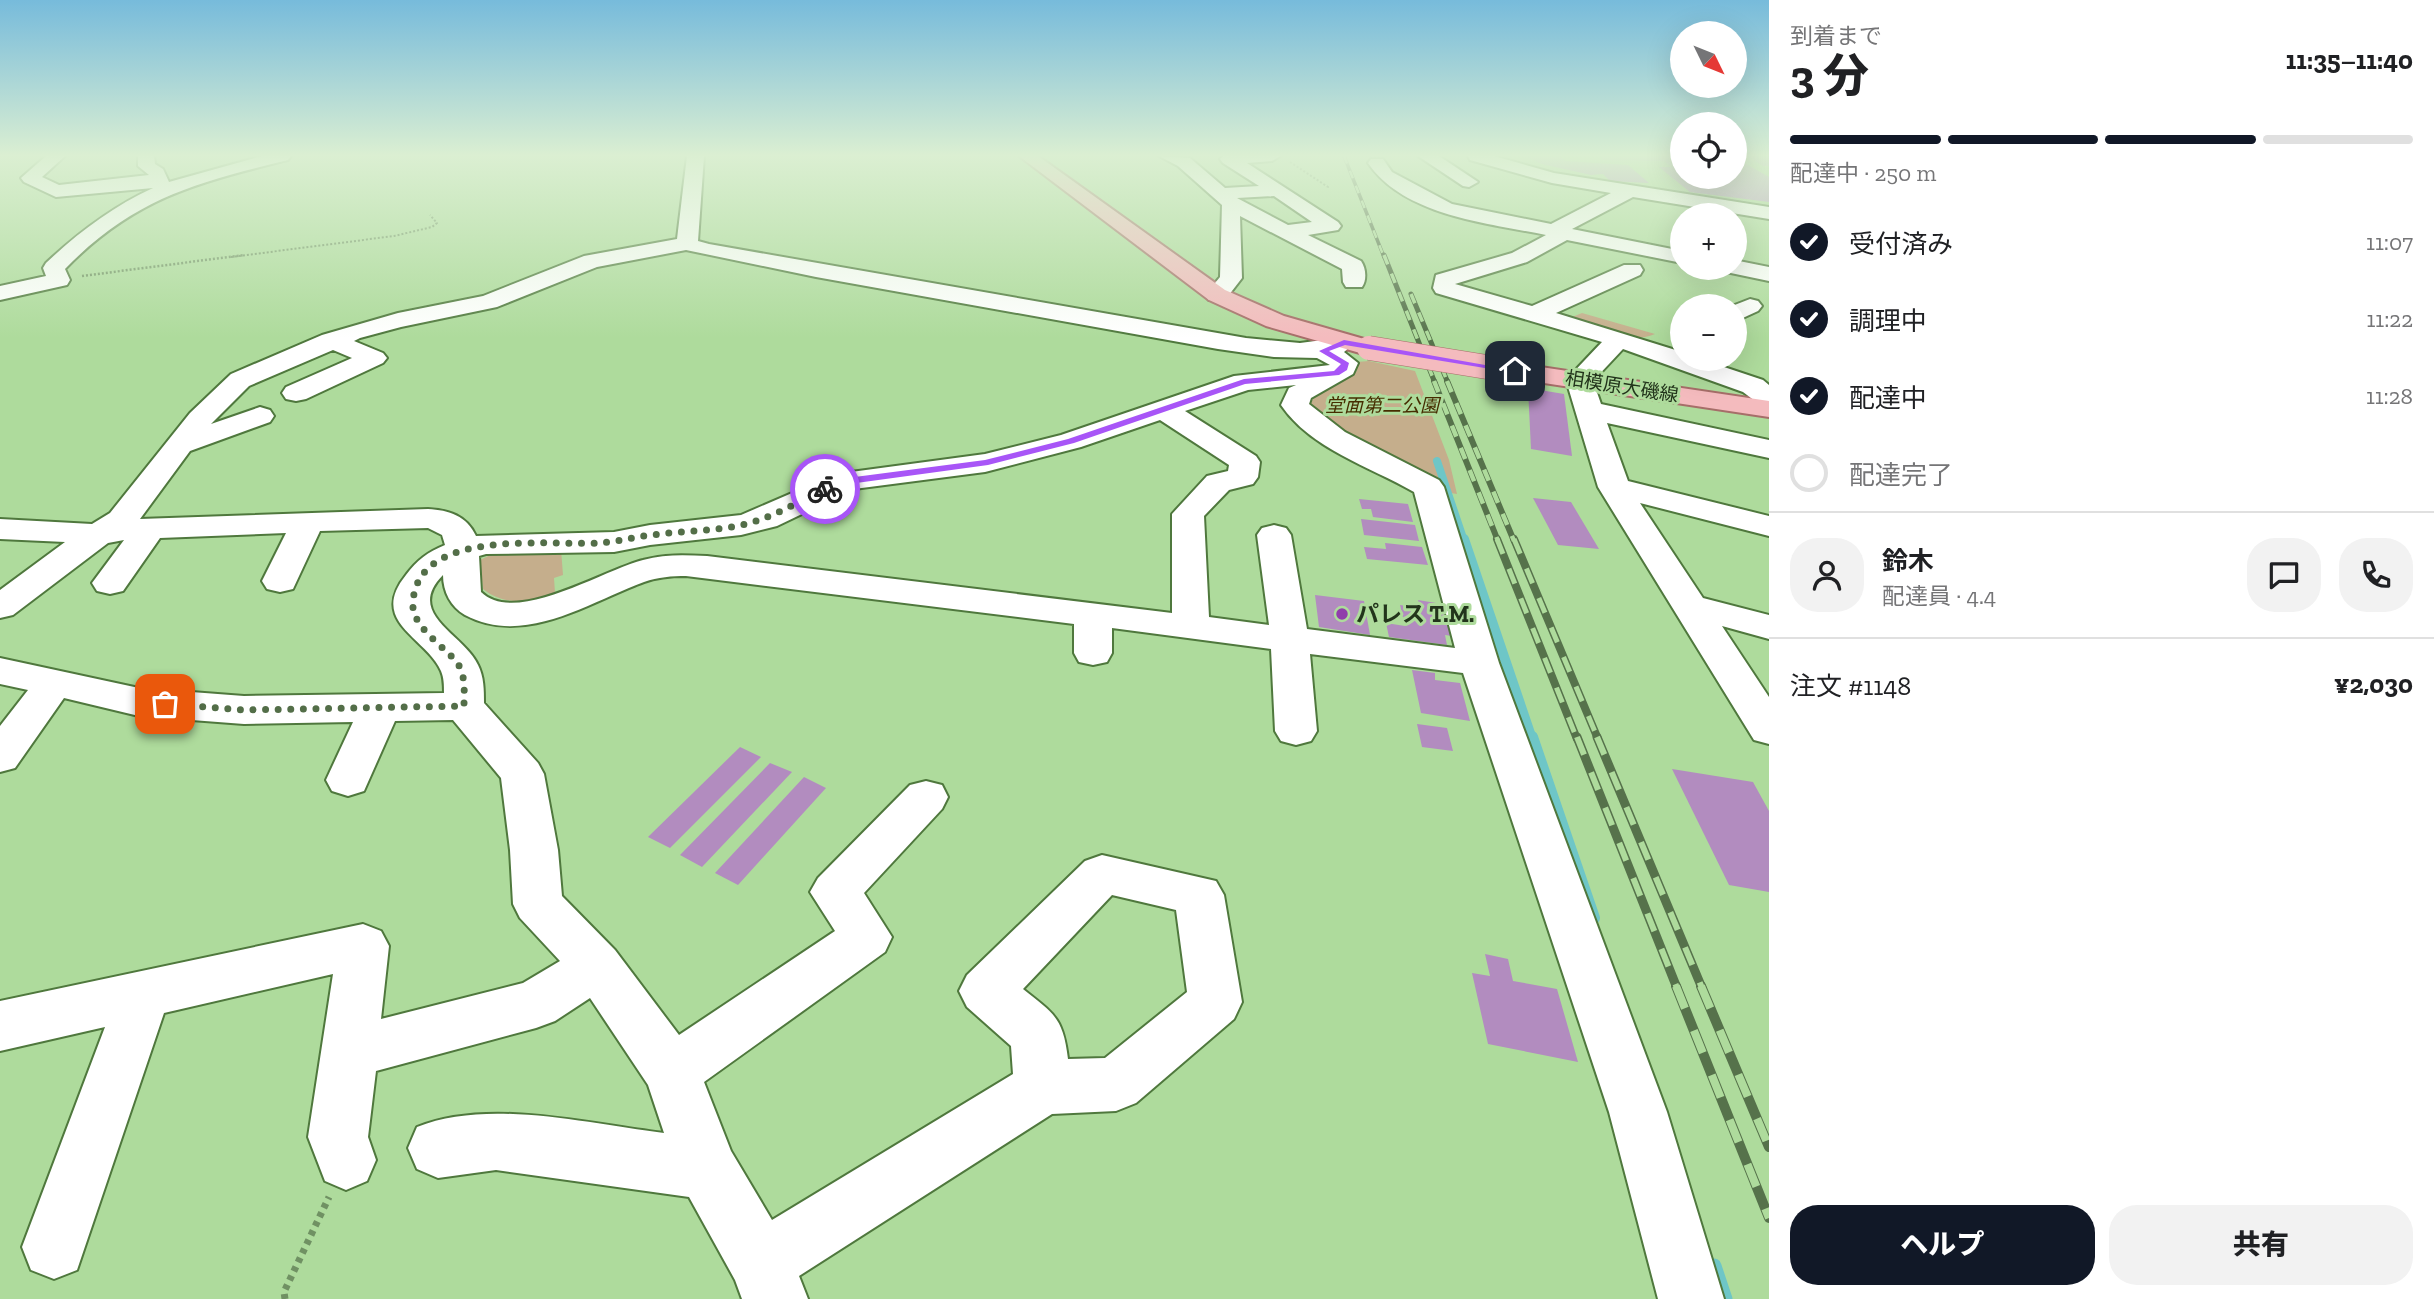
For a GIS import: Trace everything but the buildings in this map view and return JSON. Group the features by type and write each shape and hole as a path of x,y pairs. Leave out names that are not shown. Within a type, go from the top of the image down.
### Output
{"main road":[{"name":"相模原大磯線","path":"1110,217 1217,295 1343,354 1493,368 1584,395 1769,409"}],"street":[{"path":"0,293 60,280 54,268 82,239 112,217"},
{"path":"687,244 689,217"},
{"path":"1217,295 1231,278 1230,217"},
{"path":"1258,217 1353,266 1354,282"},
{"path":"1284,231 1331,226 1317,217"},
{"path":"1519,217 1561,221 1670,253"},
{"path":"1561,221 1558,228 1580,217"},
{"path":"1561,221 1546,246 1512,262 1444,280 1444,288 1624,340 1764,388"},
{"path":"0,607 98,534 122,520 216,401 240,380 331,340 385,323 509,296 560,272 592,261 687,244 836,275 1063,314 1239,343 1343,354"},
{"path":"1535,314 1632,270"},
{"path":"1747,270 1769,274"},
{"path":"1624,340 1670,337"},
{"path":"312,389 374,358 331,340"},
{"path":"1584,395 1624,340"},
{"path":"1043,1087 768,1281 707,1169 672,1072 597,966 538,904 534,850 522,774 464,706 464,682 458,666 417,621 412,605 414,588 441,559 485,544 614,542 650,535 741,525 765,519 847,481 985,463 1071,441 1244,382 1343,354"},
{"path":"1343,354 1299,394 1294,405 1301,416 1332,436 1397,468 1427,487 1479,663 1638,1112 1691,1299"},
{"path":"1584,395 1769,449"},
{"path":"1584,395 1614,487 1769,730"},
{"path":"1163,410 1245,462 1242,477 1217,483 1188,514 1191,627"},
{"path":"180,445 260,416"},
{"path":"1614,487 1769,526"},
{"path":"0,529 98,534 150,528 409,518 445,520 460,535 464,597 471,605 499,614 515,615 559,605 652,568 707,566 1479,663"},
{"path":"280,580 307,523"},
{"path":"110,583 150,528"},
{"path":"1274,535 1290,639 1296,731"},
{"path":"1691,606 1769,627"},
{"path":"1093,614 1093,653"},
{"path":"0,671 139,702 244,710 464,706"},
{"path":"0,757 55,682"},
{"path":"348,780 380,707"},
{"path":"672,1072 867,937 835,892 926,797"},
{"path":"0,1026 363,946 338,1137 346,1160"},
{"path":"350,1052 536,1004 597,966"},
{"path":"54,1247 144,995"},
{"path":"438,1148 496,1140 707,1169"}],"path":[{"path":"60,280 394,236 432,227 437,223 431,217"}],"green space":[{"path":"1582,313 1655,334 1622,337 1565,320"},
{"name":"堂面第二公園","path":"1369,361 1415,371 1449,460 1457,494 1317,419 1310,407 1311,401 1321,391 1357,371 1357,362"},
{"path":"561,549 563,575 554,578 555,593 518,601 500,598 483,589 480,560 501,550"}],"waterway":[{"path":"1437,461 1464,541"},
{"path":"1464,539 1532,739"},
{"path":"1532,737 1594,918"},
{"path":"1714,1266 1725,1299"}],"railway":[{"path":"1368,217 1384,257"},
{"path":"1384,255 1435,383"},
{"path":"1411,294 1448,383"},
{"path":"1434,381 1498,541"},
{"path":"1447,381 1514,541"},
{"path":"1497,539 1577,739"},
{"path":"1514,539 1598,739"},
{"path":"1577,737 1677,988"},
{"path":"1597,737 1702,988"},
{"path":"1676,986 1769,1218"},
{"path":"1701,986 1769,1147"}],"way so far":[{"path":"165,704 244,710 464,706 464,682 458,666 417,621 412,605 414,588 441,559 485,544 614,542 650,535 741,525 765,519 825,489"}],"place":[{"name":"パレス T.M.","path":"1342,614"}],"route":[{"path":"825,489 847,481 985,463 1071,441 1244,382 1299,374 1336,373 1344,368 1345,363 1323,351 1344,343 1515,371"}]}
